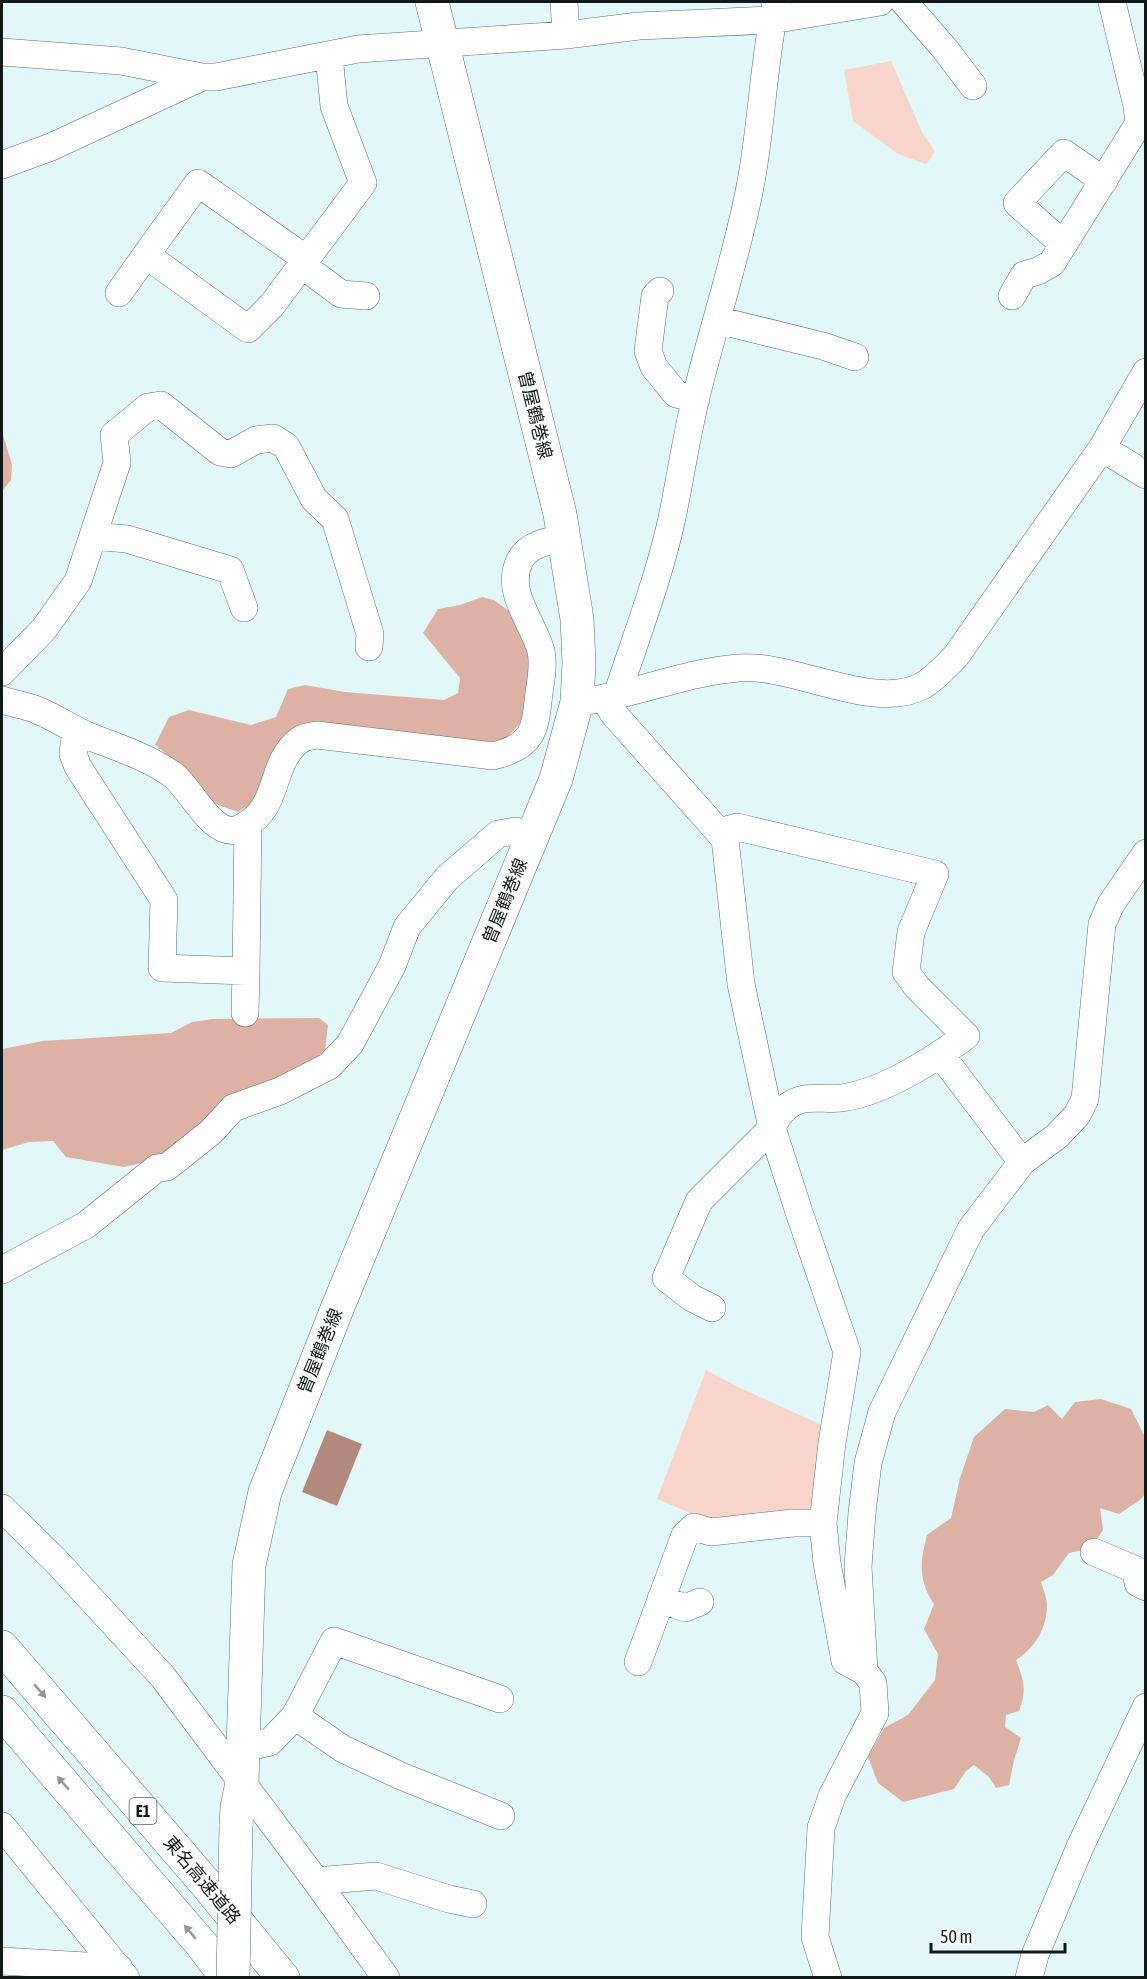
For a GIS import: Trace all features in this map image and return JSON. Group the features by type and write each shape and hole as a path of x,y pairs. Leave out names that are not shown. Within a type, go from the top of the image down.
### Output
{"main road":[{"name":"曽屋鶴巻線","path":"233,1977 245,1835 254,1818 242,1783 249,1565 265,1492 333,1320 556,778 600,698 579,663 577,619 554,491 432,2"},
{"name":"東名高速道路","path":"2,1647 283,1977"},
{"name":"E1","path":"2,1712 226,1977"},
{"name":"曽屋鶴巻線","path":"245,1835 252,1977"}],"street":[{"path":"564,2 566,35"},
{"path":"2,51 121,61 202,77 330,56 358,49 566,35 774,11 880,2"},
{"path":"904,2 945,49 973,86"},
{"path":"1012,296 1024,275 1038,271 1052,263 1142,124 1112,2"},
{"path":"600,698 656,576 672,519 696,399 737,250 751,184 774,11"},
{"path":"146,255 248,329 272,305 363,183 334,106 330,56"},
{"path":"2,165 51,147 202,77"},
{"path":"1064,244 1017,203 1064,153 1104,181"},
{"path":"119,293 198,183 304,262 341,294 366,296"},
{"path":"660,291 655,296 648,351 654,367 676,394 696,399"},
{"path":"717,320 823,346 855,357"},
{"path":"600,698 685,676 742,667 782,672 878,693 905,692 921,687 937,676 956,656 1102,448 1146,372"},
{"path":"2,672 44,629 78,581 117,463 114,435 148,407 161,405 220,452 231,454 256,440 273,438 286,446 314,499 335,519 370,634 369,647"},
{"path":"1102,448 1146,475"},
{"path":"93,536 128,539 230,570 244,608"},
{"path":"2,700 36,709 76,730 151,761 174,776 189,791 212,822 224,829 236,830 257,817 269,802 282,761 301,739 317,735 494,756 512,752 525,742 535,726 543,667 541,651 519,598 515,583 516,570 524,554 543,541 564,539"},
{"path":"600,698 725,838 741,984 772,1128 847,1352 832,1443 823,1523 827,1563 845,1661 864,1671 873,1683 874,1713 832,1796 821,1828 815,1937 828,1977"},
{"path":"76,730 73,754 78,767 164,900 162,968 246,971"},
{"path":"245,1013 248,824"},
{"path":"712,1308 692,1298 666,1278 699,1201 772,1128 778,1113 801,1100 843,1098 883,1086 941,1055 966,1036 917,987 906,972 911,932 935,874 737,826 719,832"},
{"path":"2,1270 86,1225 157,1168 167,1167 210,1132 233,1108 280,1091 329,1066 350,1044 392,966 407,927 447,878 498,834 515,831 532,835"},
{"path":"864,1671 858,1568 868,1463 882,1412 971,1229 1022,1162 1057,1136 1077,1115 1085,1099 1102,924 1111,904 1146,853"},
{"path":"941,1055 1022,1162"},
{"path":"2,1508 55,1560 163,1677 386,1977"},
{"path":"638,1662 685,1535 693,1527 711,1532 793,1522 823,1523"},
{"path":"1094,1552 1136,1570 1138,1583 1146,1587"},
{"path":"661,1599 685,1608 700,1602"},
{"path":"243,1748 270,1742 295,1716 334,1641 500,1699"},
{"path":"1029,1977 1035,1955 1080,1847 1146,1707"},
{"path":"295,1716 343,1749 401,1776 501,1816"},
{"path":"2,1826 122,1973"},
{"path":"316,1881 376,1876 449,1899 473,1904"},
{"path":"2,1961 122,1973"}],"shaded area":[{"path":"891,61 922,132 935,152 926,164 898,154 853,121 844,70"},
{"path":"2,431 12,465 11,480 2,491"},
{"path":"482,597 494,600 513,614 531,656 524,719 499,746 311,726 277,743 254,801 238,812 210,802 184,768 155,745 169,717 189,710 251,725 276,717 288,689 305,685 345,692 444,700 458,693 460,678 423,633 438,609 460,605"},
{"path":"319,1018 328,1025 325,1051 170,1157 124,1167 66,1157 53,1141 29,1142 2,1150 2,1049 43,1041 171,1033 192,1022 213,1019"},
{"path":"706,1370 824,1426 812,1514 714,1523 657,1499"},
{"path":"1101,1399 1131,1409 1145,1437 1145,1494 1119,1514 1100,1508 1103,1530 1091,1548 1069,1553 1053,1575 1041,1582 1047,1602 1045,1622 1039,1637 1029,1650 1016,1660 1023,1680 1023,1697 1019,1711 1006,1715 1005,1727 1021,1738 1009,1785 996,1788 989,1777 974,1765 966,1771 954,1789 903,1802 878,1783 868,1757 884,1728 908,1715 935,1680 938,1654 924,1629 934,1604 923,1579 923,1554 927,1535 951,1518 960,1478 974,1437 1005,1409 1034,1412 1048,1405 1062,1419 1075,1402"},
{"path":"327,1430 362,1444 337,1506 302,1492"}]}
